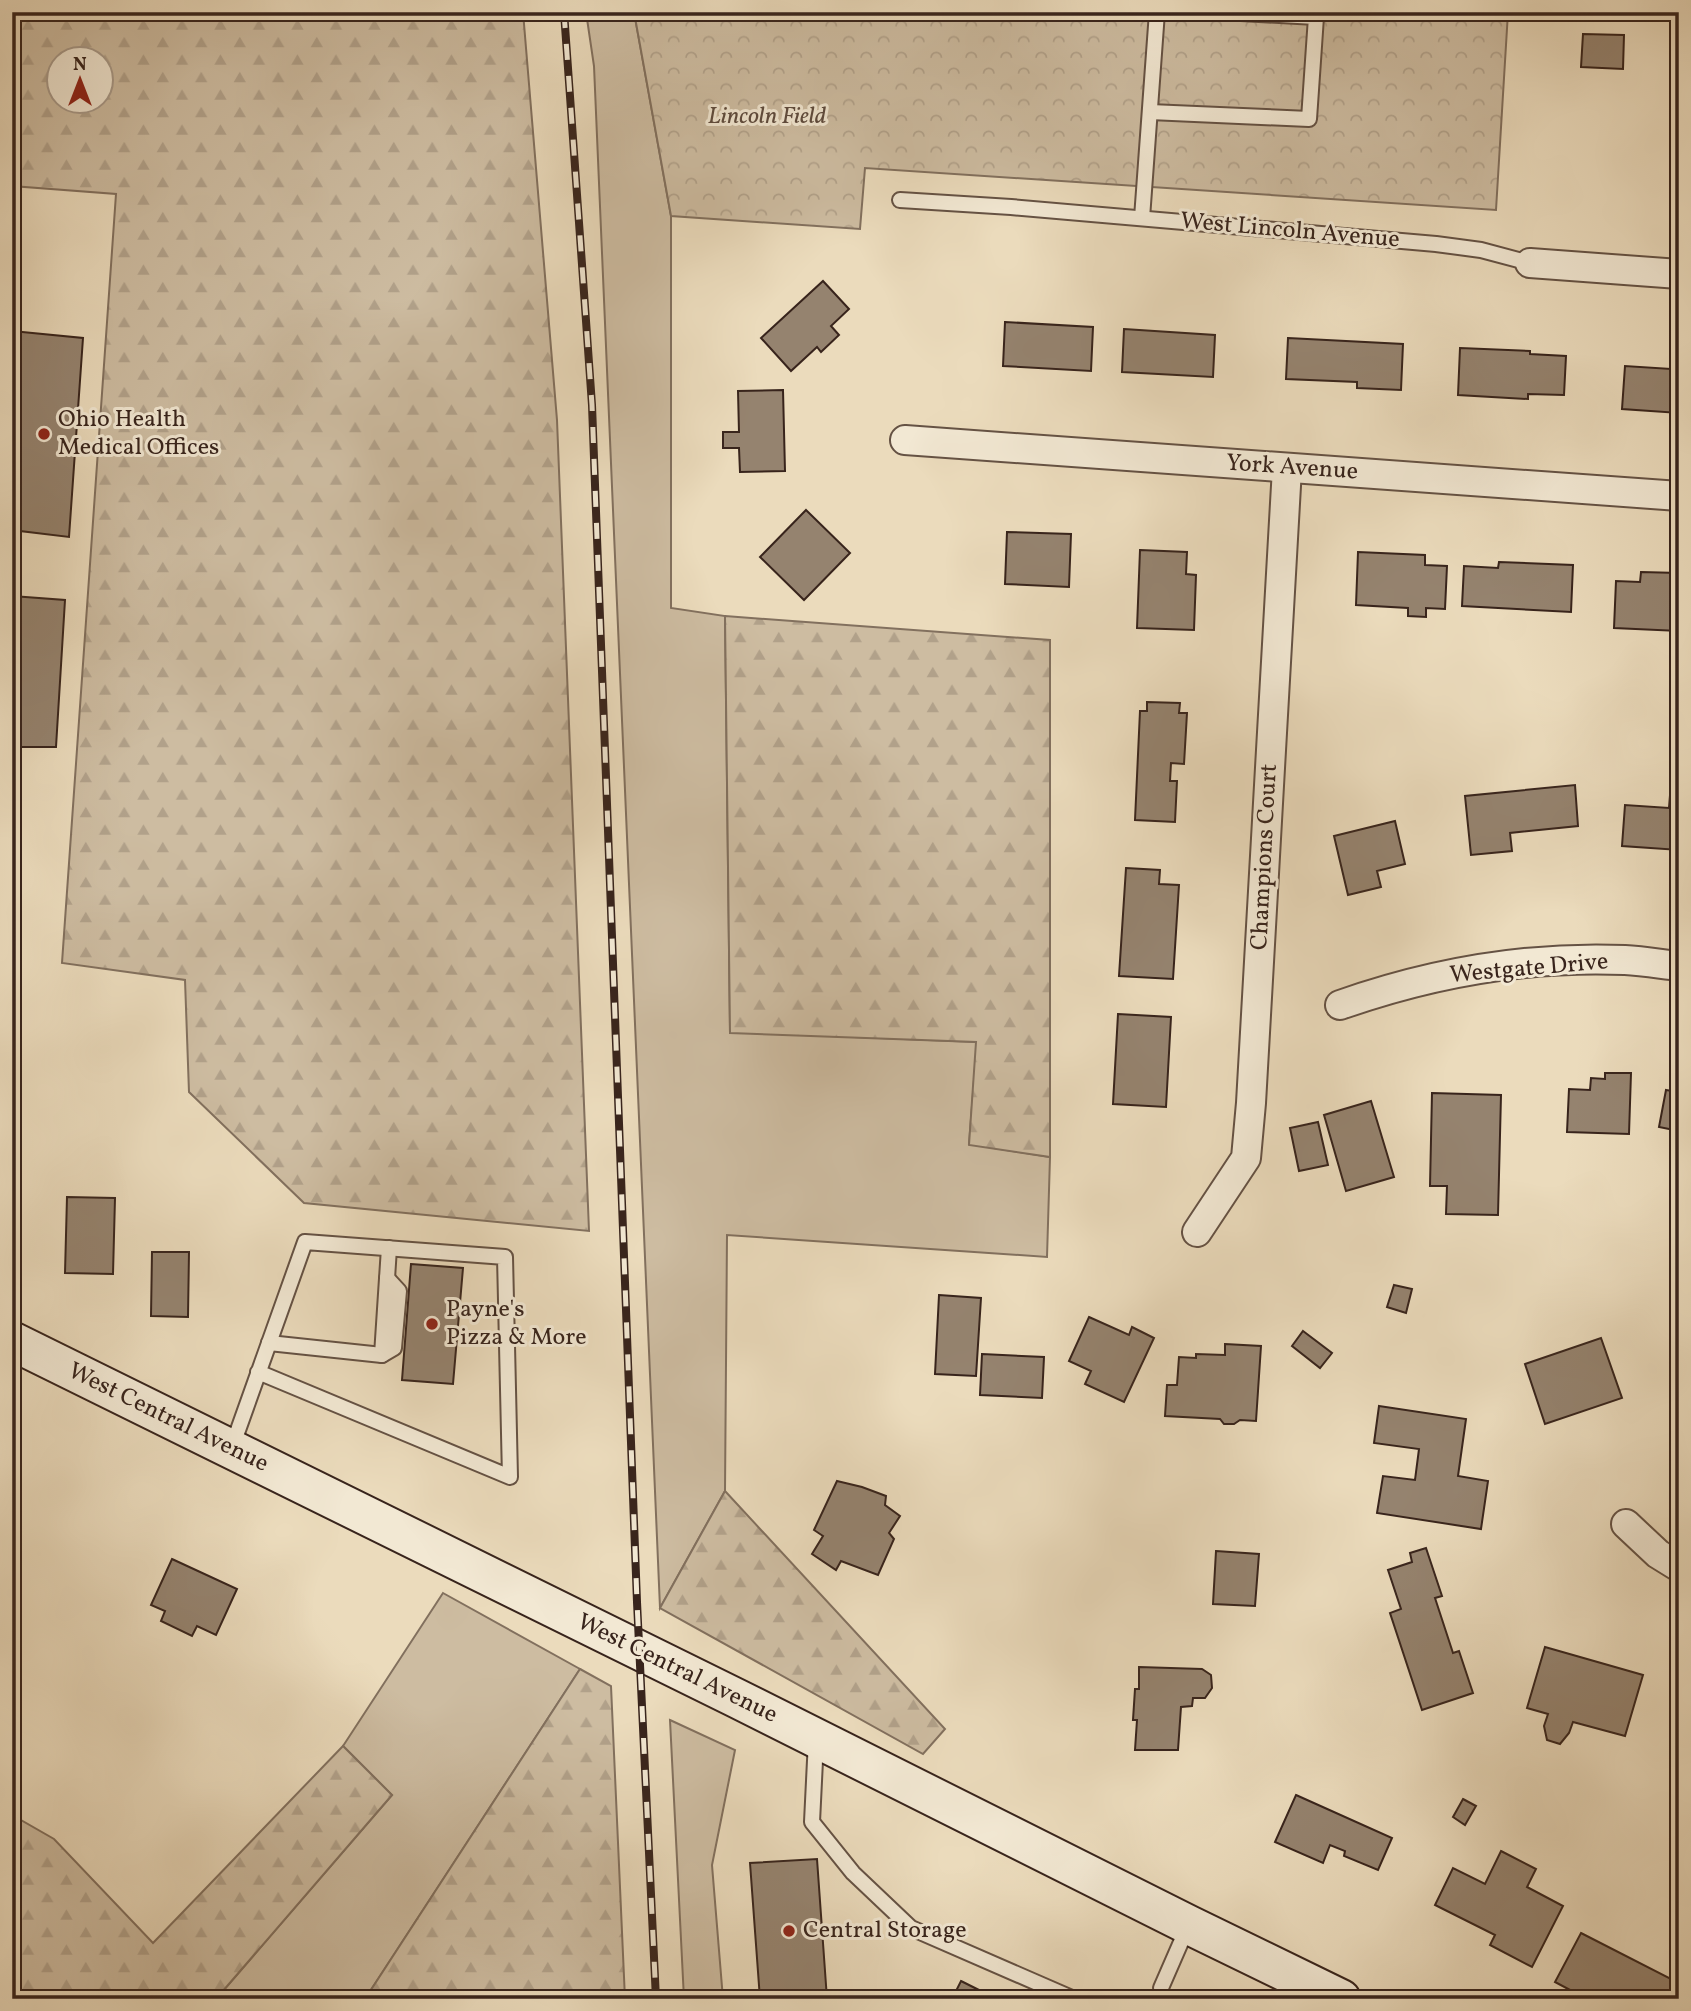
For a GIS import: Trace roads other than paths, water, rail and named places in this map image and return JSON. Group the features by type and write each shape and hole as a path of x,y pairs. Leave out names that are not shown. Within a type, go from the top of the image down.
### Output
{"main road":[{"name":"West Central Avenue","path":"12,1340 1341,1999"}],"street":[{"name":"West Lincoln Avenue","path":"1530,263 1679,274"},
{"name":"York Avenue","path":"905,440 1679,496"},
{"name":"Champions Court","path":"1197,1231 1245,1158 1251,1103 1287,468"},
{"name":"Westgate Drive","path":"1340,1005 1429,978 1495,967 1567,961 1626,960 1679,965"},
{"path":"1626,1524 1658,1554 1679,1567"}],"lane":[{"path":"1142,218 1157,12"},
{"path":"1150,112 1309,119 1316,18 1223,12"},
{"name":"West Lincoln Avenue","path":"900,200 1436,244 1481,250 1530,263"},
{"path":"231,1449 258,1372 305,1242 505,1256 510,1478 258,1372"},
{"path":"269,1343 382,1355 394,1348 400,1291 387,1278 389,1248"},
{"path":"816,1739 812,1822 853,1873 911,1928 1074,1999"},
{"path":"1163,1999 1161,1988 1189,1925"}],"railway":[{"path":"564,12 592,405 637,1602 656,1999"}],"place":[{"name":"Ohio Health Medical Offices","path":"44,434"},
{"name":"Payne's Pizza & More","path":"432,1324"},
{"name":"Central Storage","path":"789,1931"}],"park label":[{"name":"Lincoln Field","path":"767,117"}]}
